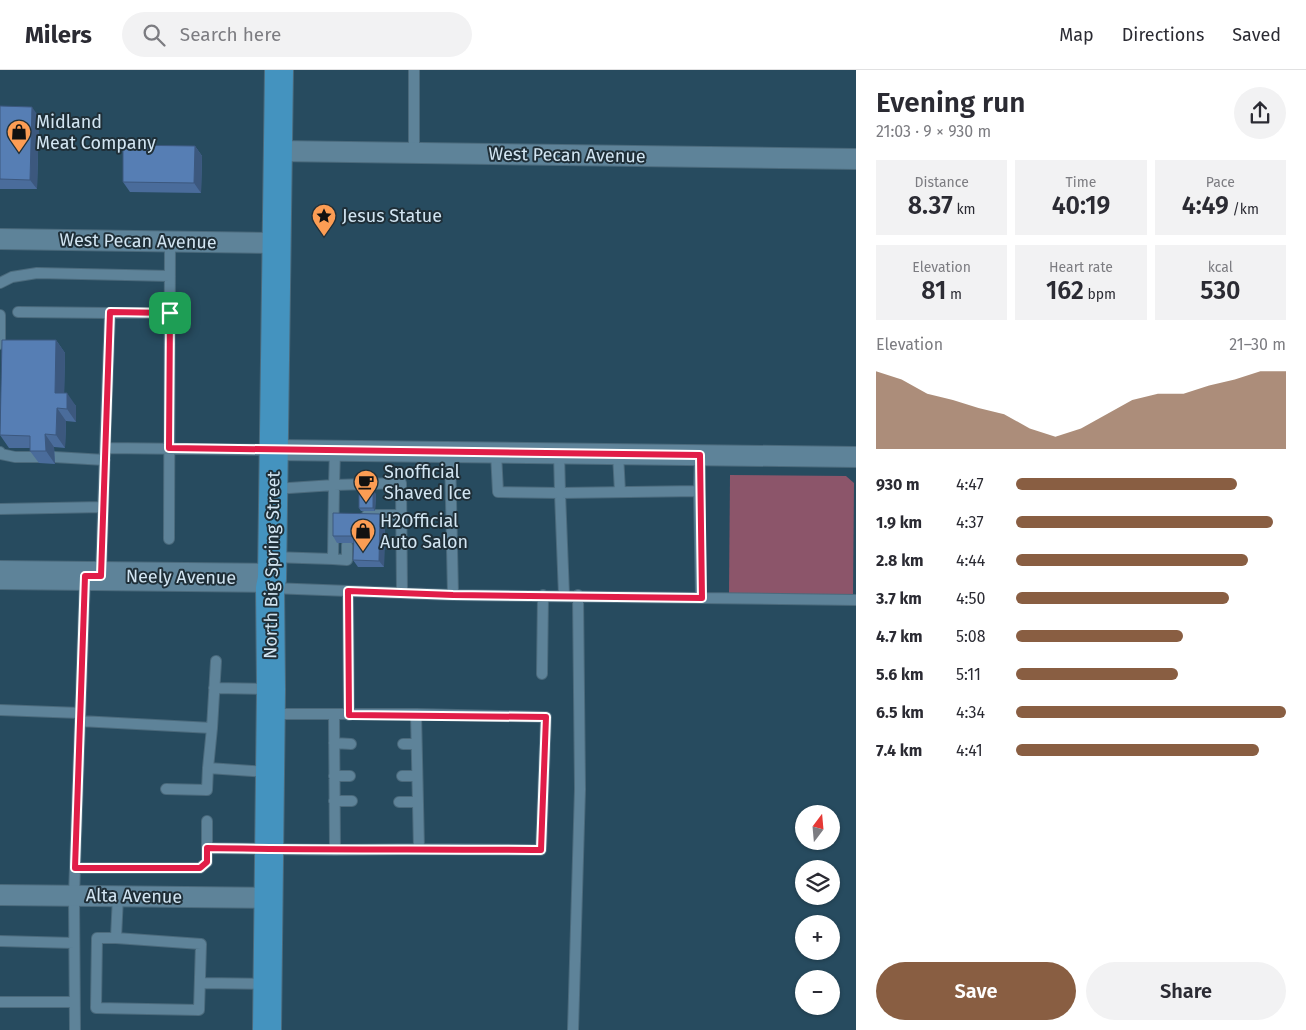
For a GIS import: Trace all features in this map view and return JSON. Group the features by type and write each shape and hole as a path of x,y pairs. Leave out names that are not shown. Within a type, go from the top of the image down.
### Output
{"highway":[{"name":"North Big Spring Street","path":"267,1030 271,575 279,70"}],"street":[{"name":"West Pecan Avenue","path":"278,151 856,160"},
{"name":"West Pecan Avenue","path":"0,239 276,243"},
{"path":"274,450 856,457"},
{"name":"Neely Avenue","path":"0,575 271,575"},
{"name":"Alta Avenue","path":"0,895 268,898"}],"lane":[{"path":"414,70 414,153"},
{"path":"169,539 170,242"},
{"path":"0,284 12,277 38,274 170,276"},
{"path":"18,312 170,313"},
{"path":"75,1030 74,896 80,717 93,576 103,507 110,312"},
{"path":"0,315 0,344"},
{"path":"105,448 274,450"},
{"path":"333,559 335,451"},
{"path":"0,452 1,454 16,457 39,456"},
{"path":"450,452 453,595"},
{"path":"496,453 498,492 699,491"},
{"path":"559,453 564,595"},
{"path":"618,454 620,492"},
{"path":"700,455 699,491 702,598"},
{"path":"54,457 105,460"},
{"path":"273,489 401,483 402,593"},
{"path":"0,509 103,507"},
{"path":"334,514 401,515"},
{"path":"271,575 333,559 347,560 347,545"},
{"path":"271,575 348,591 453,595 578,595 856,600"},
{"path":"348,591 349,715"},
{"path":"542,674 543,595"},
{"path":"573,1030 580,789 578,595"},
{"path":"166,789 207,790 216,661"},
{"path":"207,848 269,850 541,850 546,717 334,714 214,688"},
{"path":"0,710 212,728"},
{"path":"334,714 335,850"},
{"path":"416,714 418,849"},
{"path":"334,743 351,744"},
{"path":"403,744 416,744"},
{"path":"208,768 270,772"},
{"path":"334,776 350,776"},
{"path":"402,776 417,776"},
{"path":"334,801 352,801"},
{"path":"399,802 418,802"},
{"path":"75,868 200,868 207,862 207,821"},
{"path":"116,938 118,896"},
{"path":"97,938 116,938 201,944 198,1010 96,1008 97,938"},
{"path":"0,941 74,943"},
{"path":"200,983 267,984"},
{"path":"0,1002 74,1002"}],"shaded area":[{"path":"730,475 846,476 854,483 853,595 729,593"}],"building":[{"name":"Midland Meat Company","path":"0,106 32,107 30,180 0,179"},
{"path":"123,145 195,146 194,183 123,182"},
{"path":"2,340 56,340 55,393 67,393 67,409 57,408 56,435 45,434 46,451 30,451 30,436 0,435"},
{"path":"359,490 373,490 373,508 359,508"},
{"path":"333,513 380,514 379,561 353,560 354,536 333,536"}],"place":[{"name":"Midland Meat Company","path":"19,153"},
{"name":"Jesus Statue","path":"324,237"},
{"name":"Snofficial Shaved Ice","path":"366,503"},
{"name":"H2Official Auto Salon","path":"363,552"}],"route":[{"path":"110,312 170,313 169,448 700,455 699,491 702,598 578,595 453,595 348,591 349,715 416,714 546,717 541,850 207,848 207,862 200,868 75,868 85,576 101,576 110,312"}]}
